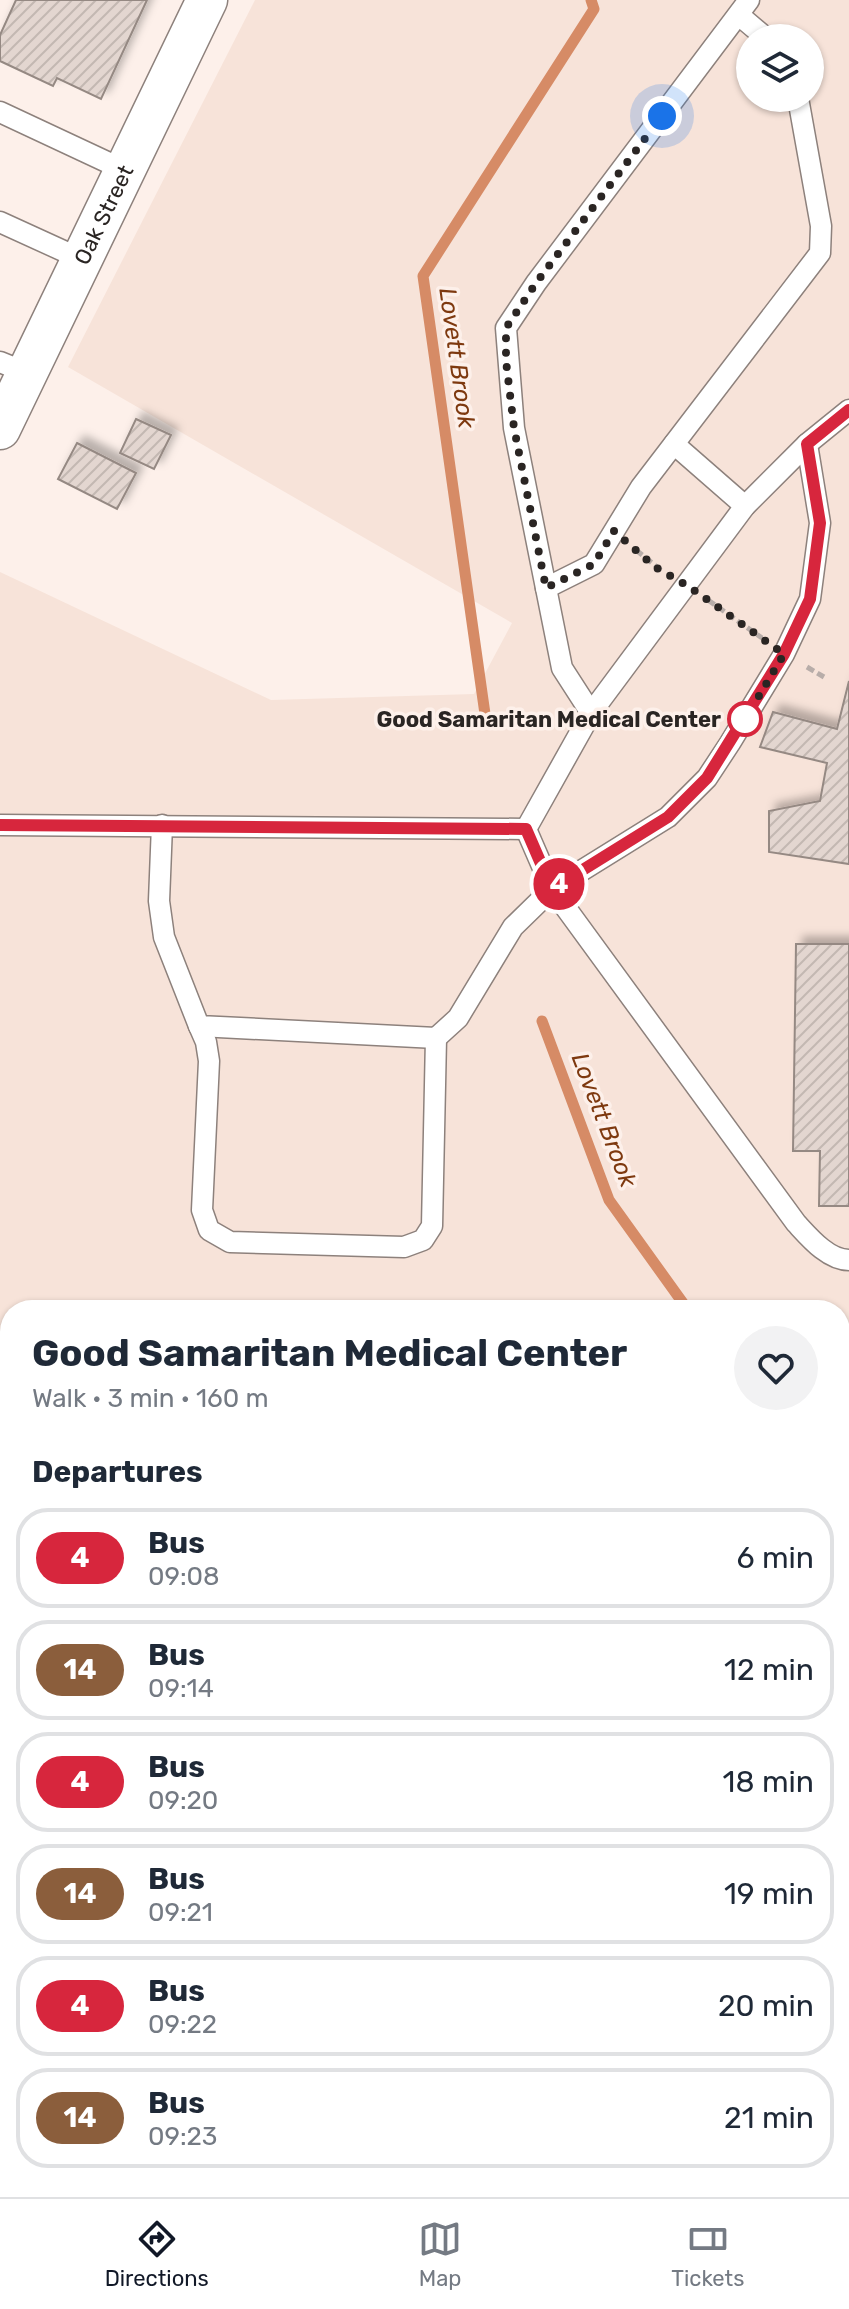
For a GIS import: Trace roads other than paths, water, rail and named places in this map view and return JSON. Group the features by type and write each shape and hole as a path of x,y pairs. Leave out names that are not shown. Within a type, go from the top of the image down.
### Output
{"street":[{"name":"Oak Street","path":"0,429 14,368 81,259 207,0"}],"lane":[{"path":"591,713 562,668 514,428 506,361 506,328 588,212 744,8"},
{"path":"0,112 124,170"},
{"path":"546,588 594,564 641,487 820,253 821,226 801,112"},
{"path":"0,222 81,259"},
{"path":"526,829 591,713 745,506 807,444 849,410"},
{"path":"674,444 745,506"},
{"path":"199,1026 436,1038 458,1018 513,927 552,889 668,817 707,778 784,654 810,599 820,523 807,444"},
{"path":"0,825 526,829"},
{"path":"162,825 159,901 164,937 206,1042 209,1061 202,1210 209,1230 230,1242 404,1247 423,1240 432,1226 436,1038"},
{"path":"526,829 552,889 796,1223 814,1242 846,1264"}],"waterway":[{"name":"Lovett Brook","path":"486,721 423,276 594,9 591,0"},
{"name":"Lovett Brook","path":"542,1021 609,1200 681,1300"}],"place":[{"name":"Good Samaritan Medical Center","path":"745,719"}]}
